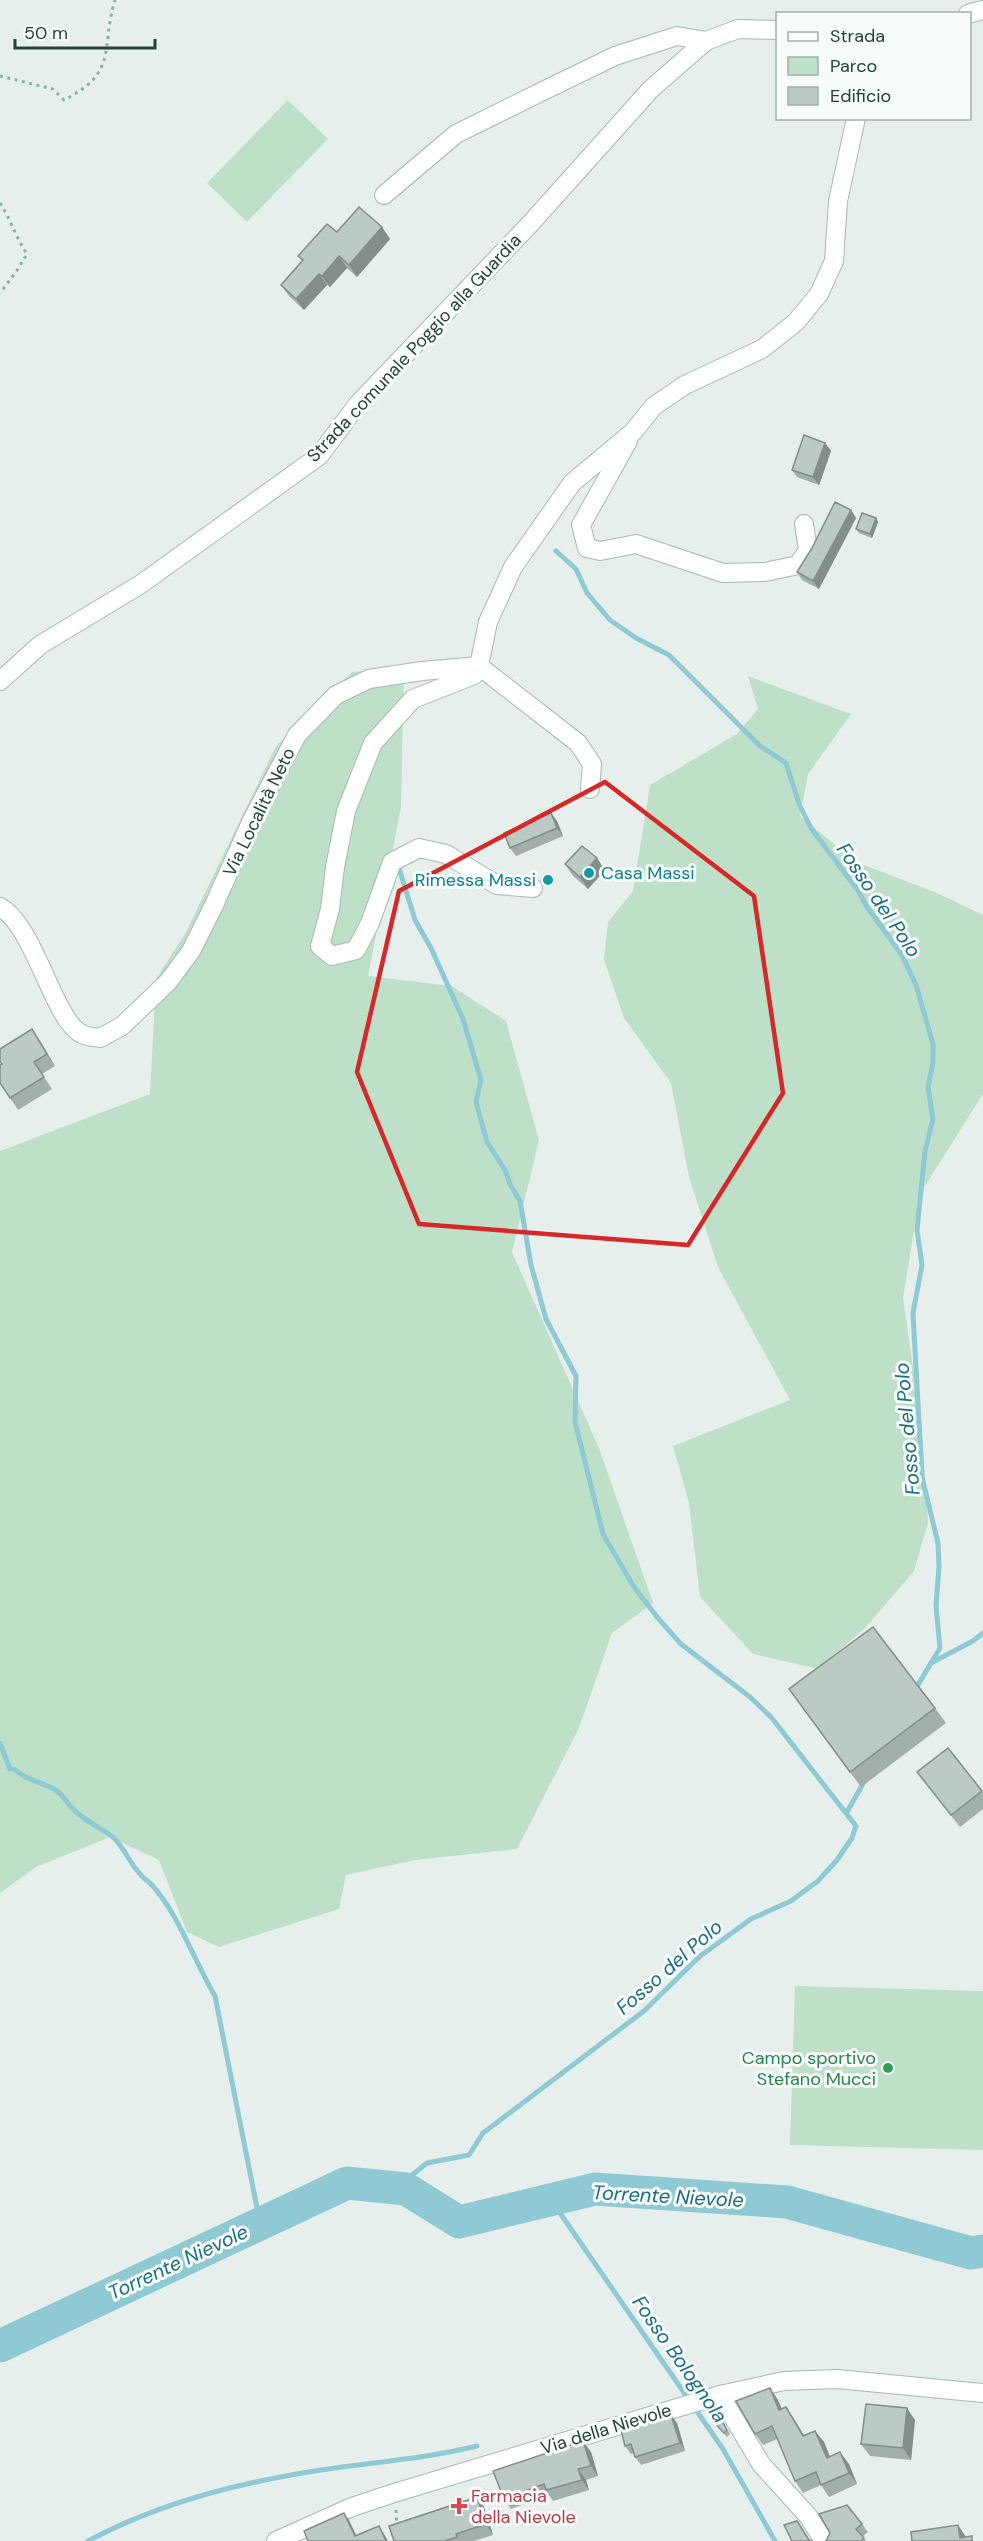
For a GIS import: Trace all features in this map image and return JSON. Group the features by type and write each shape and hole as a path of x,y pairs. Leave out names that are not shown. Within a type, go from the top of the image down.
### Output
{"street":[{"name":"Strada comunale Poggio alla Guardia","path":"0,681 40,645 141,584 319,456 358,404 530,224 651,88 706,41 738,29 776,30"},
{"path":"384,195 456,134 594,66 615,56 677,36 706,41"},
{"path":"804,524 808,550 798,566 765,572 723,573 636,544 600,551 587,548 581,525 633,432 654,406 685,386 762,350 796,322 819,294 834,261 838,201 856,120"},
{"path":"533,888 497,885 447,854 419,848 392,862 370,923 356,950 332,956 320,945 330,909 335,867 346,811 373,743 413,699 474,675 479,666 488,622 513,567 572,483 633,432"},
{"path":"479,666 578,742 592,764 590,789"},
{"name":"Via Località Neto","path":"0,907 21,927 67,1019 80,1034 100,1038 122,1026 168,982 191,951 252,820 297,735 336,695 369,679 479,666"},
{"name":"Via della Nievole","path":"276,2541 352,2507 394,2493 671,2409 783,2381 837,2379 983,2393"},
{"path":"713,2397 761,2464 808,2516 824,2541"}],"path":[{"path":"0,76 53,89 64,100 80,92 104,66 108,23 115,0"},
{"path":"0,203 13,223 19,243 27,254 0,293"},
{"path":"394,2493 397,2531"}],"highlighted area":[{"path":"605,782 754,896 783,1093 688,1245 419,1224 357,1072 399,891"}],"green space":[{"path":"288,100 328,139 247,222 207,183"},
{"path":"404,668 401,807 368,976 452,986 506,1021 539,1140 512,1252 599,1448 653,1603 612,1633 579,1728 517,1849 415,1860 346,1875 339,1909 219,1947 187,1932 159,1860 110,1837 36,1867 0,1893 0,1151 150,1094 156,979 186,932 276,746 352,672"},
{"path":"748,676 851,714 808,774 800,816 856,862 937,893 983,915 983,1094 920,1194 903,1298 922,1429 928,1523 914,1571 867,1626 818,1669 753,1654 700,1597 689,1503 673,1446 790,1400 718,1267 689,1177 671,1083 624,1018 604,959 608,922 633,891 650,785 737,734 758,709"},
{"name":"Campo sportivo Stefano Mucci","path":"795,1986 983,1991 983,2150 790,2145"}],"building":[{"path":"359,207 382,227 349,265 339,256 322,276 319,274 296,299 281,285 303,260 298,256 327,224 337,232"},
{"path":"804,435 825,443 813,477 792,470"},
{"path":"835,502 851,510 813,581 797,572"},
{"path":"862,513 876,518 870,534 856,529"},
{"path":"551,813 557,828 510,848 504,833"},
{"path":"582,846 597,858 580,877 565,864"},
{"path":"32,1029 47,1054 34,1062 44,1077 10,1098 0,1083 0,1065 2,1064 0,1049"},
{"path":"873,1627 935,1708 850,1772 789,1689"},
{"path":"948,1748 982,1791 951,1815 917,1772"},
{"path":"770,2388 779,2410 786,2407 803,2436 815,2431 827,2458 840,2452 849,2473 821,2485 816,2472 795,2481 772,2426 755,2434 736,2401"},
{"path":"866,2404 907,2408 903,2448 861,2444"},
{"path":"671,2415 680,2443 635,2457 631,2444 625,2446 621,2430"},
{"path":"720,2417 727,2430 724,2433 712,2420"},
{"path":"583,2441 591,2466 578,2469 582,2480 546,2490 544,2484 504,2499 493,2471"},
{"path":"477,2497 486,2524 456,2534 457,2537 444,2541 394,2541 389,2526"},
{"path":"847,2505 862,2524 856,2529 864,2538 861,2541 826,2541 830,2533 819,2514"},
{"path":"344,2513 355,2536 379,2526 386,2541 308,2541 304,2531"},
{"path":"797,2521 812,2541 792,2541 784,2525"},
{"path":"958,2525 960,2538 972,2536 972,2541 912,2541 911,2532"}],"waterway":[{"name":"Fosso del Polo","path":"556,551 576,569 587,593 610,620 636,638 669,655 760,746 786,763 799,804 811,828 902,955 916,985 933,1044 933,1063 928,1087 933,1119 925,1151 917,1230 922,1265 913,1313 922,1477 938,1543 936,1606 940,1648 915,1690"},
{"path":"396,2188 427,2163 469,2155 483,2133 644,2011 699,1957 751,1919 791,1901 818,1881 837,1860 852,1838 856,1826 771,1717 750,1697 681,1644 657,1617 634,1587 603,1534 575,1422 576,1376 546,1319 531,1265 520,1201 505,1170 487,1142 476,1102 481,1080 463,1019 431,948 415,920 399,868"},
{"path":"931,1663 973,1641 983,1633"},
{"path":"0,1743 10,1769 57,1791 77,1813 114,1838 137,1871 161,1896 178,1924 215,1996 260,2223"},
{"name":"Fosso del Polo","path":"847,1812 864,1782"},
{"name":"Torrente Nievole","path":"0,2346 347,2183 406,2189 459,2222 595,2189 787,2202 971,2253 983,2251"},
{"name":"Fosso Bolognola","path":"551,2200 723,2449 775,2541"},
{"path":"88,2541 149,2513 244,2485 309,2472 426,2456 477,2446"}],"place":[{"name":"Casa Massi","path":"589,873"},
{"name":"Rimessa Massi","path":"548,880"},
{"name":"Campo sportivo Stefano Mucci","path":"888,2068"},
{"name":"Farmacia della Nievole","path":"459,2506"}]}
